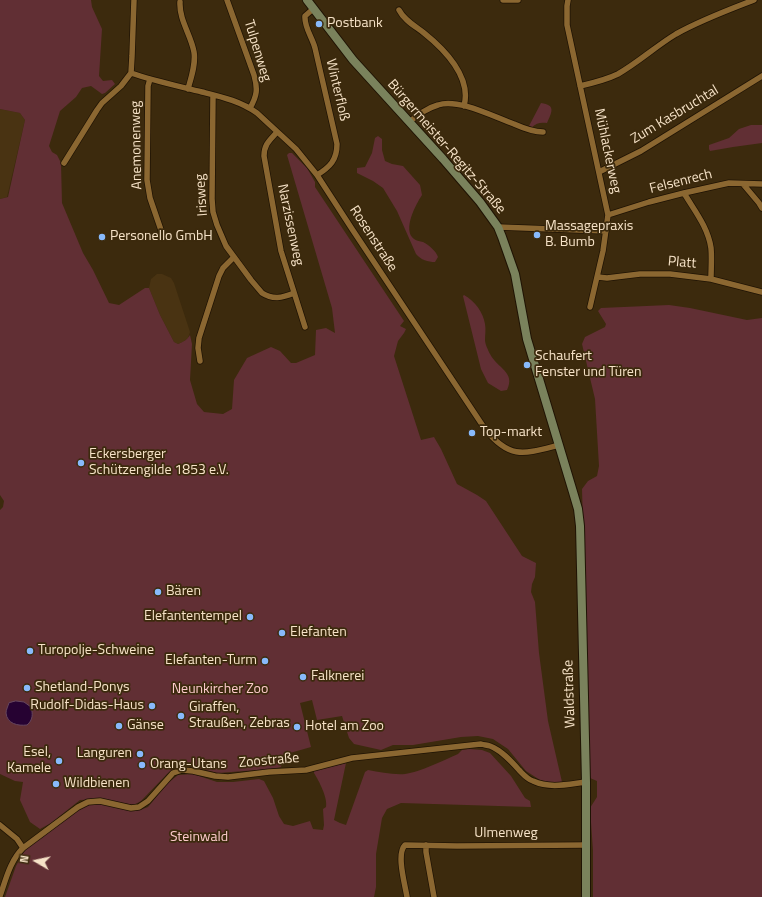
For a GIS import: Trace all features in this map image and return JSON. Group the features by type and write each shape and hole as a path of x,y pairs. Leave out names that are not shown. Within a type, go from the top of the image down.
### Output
{"street":[{"path":"64,163 100,106 121,86 131,73 134,0"},
{"name":"Tulpenweg","path":"227,0 257,84 256,97 250,108"},
{"name":"Bürgermeister-Regitz-Straße","path":"307,0 353,60 480,202 498,228 513,268 528,339 573,492"},
{"path":"503,0 518,0"},
{"name":"Mühlackerweg","path":"568,0 566,16 567,25 608,215 604,251 590,307"},
{"path":"580,86 617,74 677,33 725,11 754,0"},
{"path":"180,2 180,14 194,51 194,64 188,89"},
{"name":"Winterfloß","path":"313,8 305,16 304,21 315,48 337,144 335,157 330,165 317,175"},
{"path":"399,10 402,16 431,39 449,57 464,84 466,99 464,106"},
{"name":"Rosenstraße","path":"131,73 227,98 250,108 265,120 296,149 317,175 490,436 502,447 514,452 532,452 559,445"},
{"name":"Zum Kasbruchtal","path":"599,172 641,151 762,76"},
{"name":"Anemonenweg","path":"150,79 148,93 147,180 150,198 162,232"},
{"name":"Irisweg","path":"213,95 213,212 220,235 226,246 262,293 273,298 284,297 294,293"},
{"path":"409,122 425,110 439,104 455,104 525,129 543,132"},
{"name":"Narzissenweg","path":"277,132 266,145 264,156 281,251 305,327"},
{"name":"Felsenrech","path":"608,215 649,202 729,183 762,184"},
{"path":"743,184 762,208"},
{"path":"684,193 703,223 708,234 712,259 711,279"},
{"path":"498,228 606,231"},
{"path":"200,361 198,348 199,338 217,282 223,268 234,257"},
{"name":"Platt","path":"598,277 607,278 655,273 684,275 711,279 762,292"},
{"name":"Waldstraße","path":"573,492 578,509 580,526 586,782 586,897"},
{"name":"Zoostraße","path":"0,896 15,857 23,848 78,807 88,802 100,801 131,808 139,807 148,801 173,773 182,770 228,777 269,772 306,770 352,758 481,744 491,746 507,757 527,778 534,782 554,786 586,782"},
{"path":"0,825 17,839 23,848"},
{"name":"Ulmenweg","path":"407,897 401,861 401,852 405,844 586,845"},
{"path":"426,845 434,897"}],"shaded area":[{"path":"0,109 20,113 25,120 7,197 0,199"},
{"path":"157,274 162,274 171,278 174,283 190,332 188,338 178,344 174,342 160,315 149,288 151,279"},
{"path":"16,701 24,702 31,707 32,717 27,725 14,724 8,720 6,712 9,703"}],"green space":[{"name":"Neunkircher Zoo","path":"0,0 91,0 92,7 102,29 99,76 103,81 112,80 115,84 102,94 91,86 82,88 76,97 60,111 49,146 52,152 57,155 61,163 62,203 83,253 109,303 119,305 145,288 149,288 160,315 174,342 178,344 186,340 190,335 192,344 190,380 197,404 204,412 223,414 232,409 234,380 247,358 271,347 280,351 291,363 296,363 315,355 316,330 326,328 335,333 332,308 287,155 292,153 307,168 315,182 315,187 404,321 400,326 406,329 398,341 394,356 421,440 434,437 457,484 486,501 522,556 536,563 535,577 531,592 535,602 539,653 548,721 562,782 551,783 540,780 526,771 508,749 493,739 478,736 461,737 413,745 393,745 381,750 354,744 349,738 342,716 317,720 312,700 300,703 311,747 283,755 281,767 218,773 186,765 174,768 141,801 134,805 100,799 80,800 51,823 40,829 30,822 20,800 23,782 15,781 0,774 0,510 3,507 4,501 0,495 0,199 8,197 25,120 20,113 0,109"},
{"path":"541,103 549,105 552,110 547,123 539,123 532,127 529,126"},
{"path":"751,125 762,125 762,143 710,151 709,145 729,138 739,129"},
{"path":"378,136 382,139 382,150 385,161 403,166 420,185 422,195 411,217 409,230 414,239 425,243 432,248 438,257 435,262 430,262 420,258 416,254 397,211 383,188 357,173 357,168 365,167 372,153 375,138"},
{"path":"464,295 475,304 482,315 485,326 486,345 493,359 507,374 509,384 507,390 501,391 488,383 481,369"},
{"path":"669,305 747,320 762,318 762,897 593,897 593,851 590,808 597,797 597,781 590,778 582,489 588,481 597,476 599,466 595,399 582,344 585,337 605,327 606,324 598,311 601,308"},
{"name":"Steinwald","path":"462,750 482,750 490,753 511,776 525,798 530,801 531,807 401,803 387,809 382,818 376,854 376,887 374,897 5,897 16,866 25,850 77,811 88,805 100,804 133,811 140,810 148,807 168,783 178,775 193,774 217,782 259,779 264,781 284,824 293,826 310,821 313,829 323,830 323,809 326,807 326,799 314,771 346,763 334,820 346,825 365,772 368,770 396,774 411,773 432,766 458,754"}],"place":[{"name":"Postbank","path":"319,24"},
{"name":"Massagepraxis B. Bumb","path":"537,235"},
{"name":"Personello GmbH","path":"102,237"},
{"name":"Schaufert Fenster und Türen","path":"527,365"},
{"name":"Top-markt","path":"472,433"},
{"name":"Eckersberger Schützengilde 1853 e.V.","path":"81,463"},
{"name":"Bären","path":"158,592"},
{"name":"Elefantentempel","path":"250,617"},
{"name":"Elefanten","path":"282,633"},
{"name":"Turopolje-Schweine","path":"30,651"},
{"name":"Elefanten-Turm","path":"265,661"},
{"name":"Falknerei","path":"303,677"},
{"name":"Shetland-Ponys","path":"27,688"},
{"name":"Rudolf-Didas-Haus","path":"152,706"},
{"name":"Giraffen, Straußen, Zebras","path":"181,716"},
{"name":"Gänse","path":"119,726"},
{"name":"Hotel am Zoo","path":"297,727"},
{"name":"Languren","path":"140,754"},
{"name":"Esel, Kamele","path":"59,761"},
{"name":"Orang-Utans","path":"142,765"},
{"name":"Wildbienen","path":"56,784"}]}
